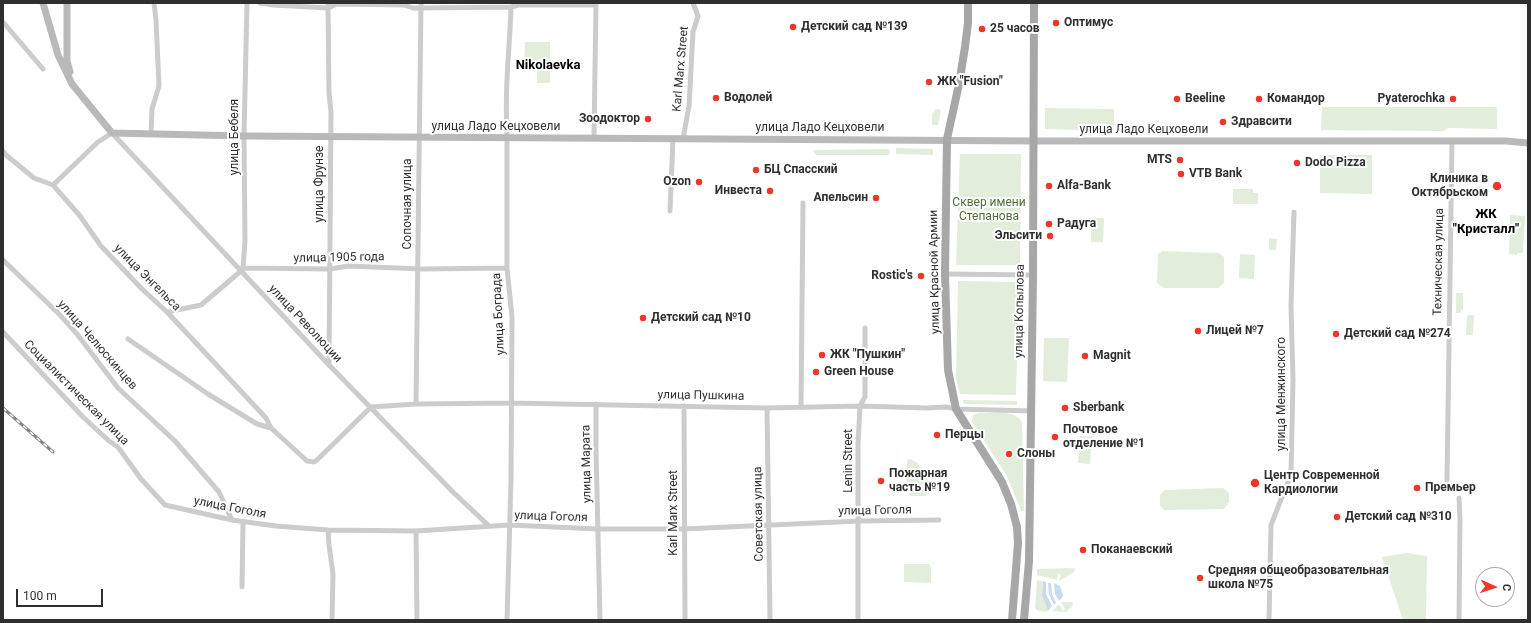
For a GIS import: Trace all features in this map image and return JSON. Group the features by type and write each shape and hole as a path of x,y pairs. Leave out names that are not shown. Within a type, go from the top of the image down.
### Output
{"main road":[{"path":"43,3 58,55 72,84 112,133"},
{"path":"67,3 67,60 72,84"},
{"name":"улица Красной Армии","path":"968,3 968,23 965,47 959,84 947,139 945,274 948,370 956,409 1002,482 1011,504 1017,527 1018,543 1012,620"},
{"name":"улица Копылова","path":"1024,620 1029,561 1033,275 1034,3"},
{"name":"улица Ладо Кецховели","path":"112,133 330,137 1527,142"}],"street":[{"path":"151,134 152,109 159,86 154,3"},
{"name":"улица Бебеля","path":"242,270 245,241 244,136 247,3"},
{"path":"260,3 273,6 328,6 337,4 404,5 413,8 421,6 511,7 519,5 596,4 594,138"},
{"name":"Karl Marx Street","path":"683,138 689,106 693,32 698,16 693,3"},
{"name":"улица Фрунзе","path":"328,6 329,93 331,112 330,365"},
{"name":"Сопочная улица","path":"416,404 421,6"},
{"name":"улица Бограда","path":"507,620 511,480 512,317 507,268 506,82 511,7"},
{"path":"3,22 43,68"},
{"path":"53,185 98,142 112,133"},
{"name":"улица Революции","path":"112,133 370,408 488,526"},
{"path":"670,211 673,138"},
{"name":"Техническая улица","path":"1446,480 1452,141"},
{"name":"улица Энгельса","path":"3,151 34,178 53,185 80,216 101,246 142,289 167,312 266,418 271,428 307,461 314,462 317,460 370,408"},
{"path":"801,407 803,203"},
{"name":"улица Менжинского","path":"1269,620 1271,525 1291,474 1293,380 1291,306 1294,212"},
{"name":"улица Челюскинцев","path":"3,260 60,315 77,334 118,388 176,441 219,492 232,520"},
{"name":"улица 1905 года","path":"242,270 330,269 348,266 507,268"},
{"path":"167,312 201,305 242,270"},
{"path":"945,274 1033,275"},
{"name":"Lenin Street","path":"858,620 858,460 860,406 864,397 865,328"},
{"name":"Социалистическая улица","path":"3,332 83,417 118,447 140,479 165,505"},
{"name":"улица Энгельса","path":"128,339 214,398 257,424 271,428"},
{"name":"улица Пушкина","path":"370,408 416,404 511,403 767,408 860,406 927,408 946,407 956,409 1030,411"},
{"name":"улица Марата","path":"596,404 600,620"},
{"name":"Karl Marx Street","path":"684,406 685,620"},
{"name":"Советская улица","path":"767,408 770,620"},
{"path":"1459,498 1459,620"},
{"name":"улица Гоголя","path":"165,505 243,522 328,530 416,531 509,525 598,529 684,529 859,521 939,520"},
{"path":"242,587 243,522"},
{"path":"328,530 334,574 332,620"},
{"path":"416,531 417,620"}],"green space":[{"path":"525,42 550,42 550,83 537,83 537,68 524,67"},
{"path":"1322,107 1497,107 1497,129 1448,128 1444,131 1321,130"},
{"path":"1045,108 1114,109 1114,131 1045,129"},
{"path":"936,109 941,110 938,125 932,125 932,114"},
{"path":"896,148 933,149 933,155 896,154"},
{"path":"889,149 889,155 816,155 813,150"},
{"name":"Сквер имени Степанова","path":"960,154 1021,154 1020,265 956,265"},
{"path":"1320,155 1372,155 1372,194 1320,193"},
{"path":"1233,189 1253,189 1253,193 1258,193 1258,204 1233,204"},
{"path":"1510,215 1525,216 1523,253 1517,253 1517,255 1509,254"},
{"path":"1091,218 1104,218 1103,242 1091,242"},
{"path":"1269,238 1277,239 1276,250 1269,250"},
{"path":"1162,251 1219,253 1224,257 1224,283 1218,288 1164,288 1157,283 1158,254"},
{"path":"1240,254 1255,255 1254,279 1239,278"},
{"path":"958,281 1019,282 1016,395 960,394 956,379"},
{"path":"1456,293 1463,293 1463,310 1461,310 1461,313 1456,313"},
{"path":"1467,315 1474,315 1473,335 1466,335"},
{"path":"1044,338 1069,338 1067,382 1043,381"},
{"path":"963,400 1017,401 1017,405 964,404"},
{"path":"978,413 1003,413 1014,415 1022,422 1024,511 1021,511 1007,476 972,422 973,415"},
{"path":"1080,436 1092,437 1090,464 1078,463"},
{"path":"907,459 916,462 924,472 930,488 930,493 925,496 910,496 907,487"},
{"path":"1223,488 1229,493 1229,502 1224,509 1164,510 1160,506 1160,495 1165,490"},
{"path":"1407,553 1427,556 1426,620 1403,620 1382,557"},
{"path":"904,564 929,564 931,567 931,583 904,582"},
{"path":"1075,568 1074,572 1059,581 1061,574 1058,574 1057,580 1037,575 1037,569"},
{"path":"1037,580 1043,581 1042,595 1048,611 1043,612 1035,608"},
{"path":"1061,602 1073,602 1072,607 1066,612 1052,611 1059,604 1063,611 1065,610"}],"water":[{"path":"1043,581 1046,582 1046,594 1052,606 1048,611 1042,595"},
{"path":"1048,583 1051,583 1052,594 1056,603 1054,605 1049,594"},
{"path":"1054,583 1060,586 1063,596 1059,601 1055,594"}],"railway":[{"path":"3,408 53,452"}],"place":[{"name":"Оптимус","path":"1056,23"},
{"name":"Детский сад №139","path":"793,27"},
{"name":"25 часов","path":"982,29"},
{"name":"ЖК \"Fusion\"","path":"929,82"},
{"name":"Водолей","path":"716,98"},
{"name":"Beeline","path":"1177,99"},
{"name":"Командор","path":"1259,99"},
{"name":"Pyaterochka","path":"1453,99"},
{"name":"Зоодоктор","path":"648,119"},
{"name":"Здравсити","path":"1223,122"},
{"name":"MTS","path":"1180,160"},
{"name":"Dodo Pizza","path":"1297,163"},
{"name":"БЦ Спасский","path":"756,170"},
{"name":"VTB Bank","path":"1181,174"},
{"name":"Ozon","path":"699,182"},
{"name":"Alfa-Bank","path":"1049,186"},
{"name":"Клиника в Октябрьском","path":"1497,186"},
{"name":"Инвеста","path":"770,191"},
{"name":"Апельсин","path":"876,198"},
{"name":"Радуга","path":"1049,224"},
{"name":"Эльсити","path":"1050,236"},
{"name":"Rostic's","path":"921,276"},
{"name":"Детский сад №10","path":"643,318"},
{"name":"Лицей №7","path":"1198,331"},
{"name":"Детский сад №274","path":"1336,334"},
{"name":"ЖК \"Пушкин\"","path":"822,355"},
{"name":"Magnit","path":"1085,356"},
{"name":"Green House","path":"816,372"},
{"name":"Sberbank","path":"1065,408"},
{"name":"Перцы","path":"937,435"},
{"name":"Почтовое отделение №1","path":"1055,437"},
{"name":"Слоны","path":"1009,454"},
{"name":"Пожарная часть №19","path":"881,481"},
{"name":"Центр Современной Кардиологии","path":"1255,483"},
{"name":"Премьер","path":"1417,488"},
{"name":"Детский сад №310","path":"1337,517"},
{"name":"Поканаевский","path":"1083,550"},
{"name":"Средняя общеобразовательная школа №75","path":"1200,578"}],"district":[{"name":"Nikolaevka","path":"548,66"},
{"name":"ЖК \"Кристалл\"","path":"1486,222"}]}
